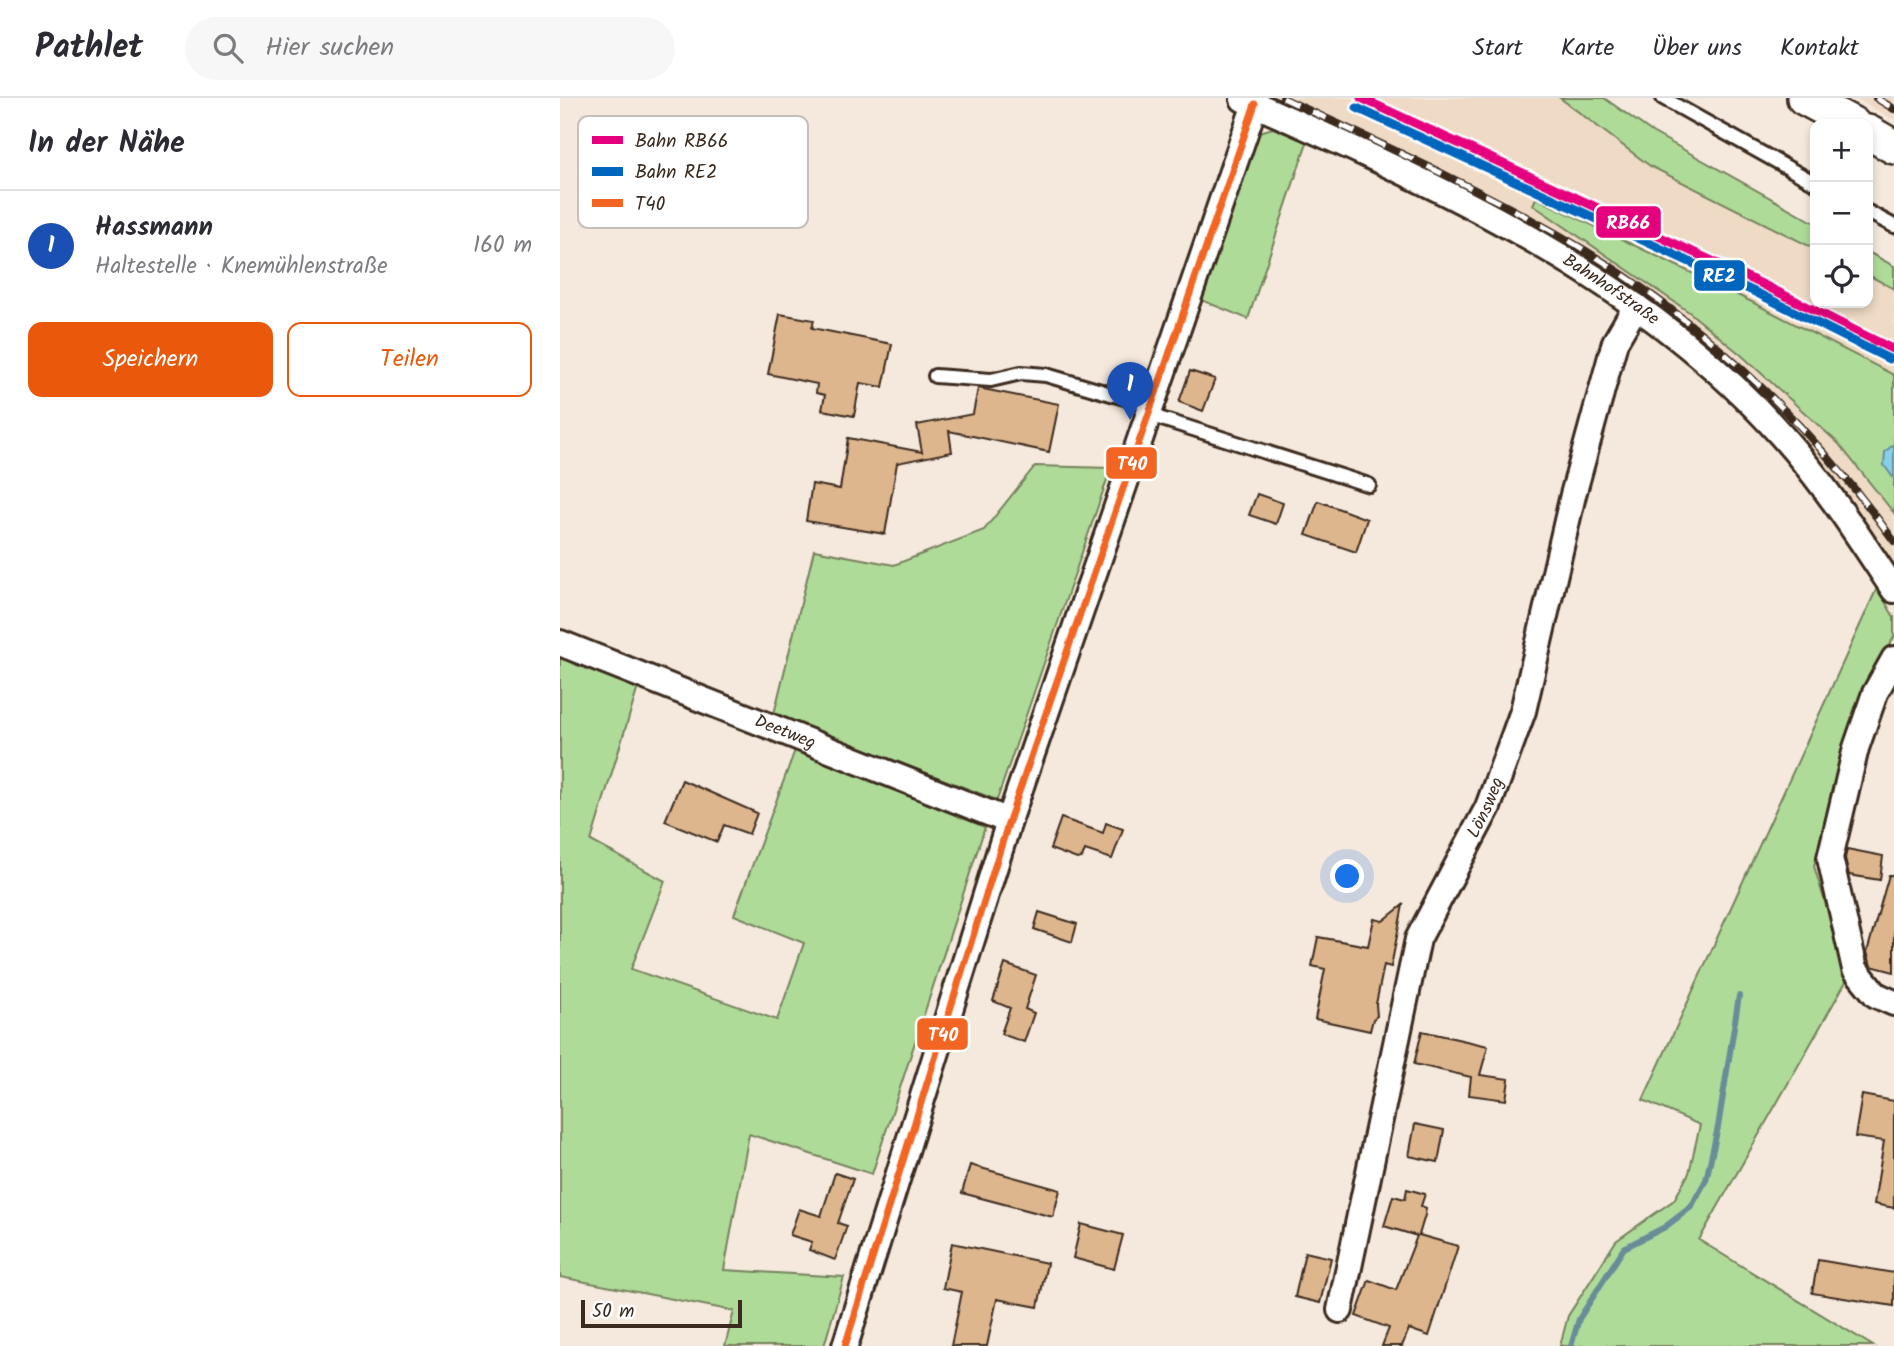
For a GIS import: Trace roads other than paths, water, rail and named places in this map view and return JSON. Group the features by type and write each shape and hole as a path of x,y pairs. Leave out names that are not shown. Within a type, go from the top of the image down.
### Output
{"street":[{"path":"1804,98 1844,119"},
{"path":"845,1346 1009,821 1148,410 1248,101"},
{"name":"Bahnhofstraße","path":"1248,101 1461,200 1589,274 1636,306 1721,375 1781,435 1836,501 1894,590"},
{"path":"1873,135 1894,147"},
{"name":"Lönsweg","path":"1339,1310 1418,939 1488,807 1523,711 1573,495 1615,342 1636,306"},
{"name":"Deetweg","path":"560,643 1009,821"},
{"path":"1894,659 1875,693 1856,748 1830,858 1855,969 1876,995 1894,1003"}],"lane":[{"path":"1663,98 1813,182"},
{"path":"1873,215 1894,226"},
{"path":"935,376 991,380 1021,373 1046,375 1369,485"}],"water":[{"path":"1894,444 1894,479 1884,465 1885,452"}],"waterway":[{"path":"1571,1346 1579,1319 1624,1248 1665,1227 1691,1207 1706,1180 1718,1127 1739,996"}],"railway":[{"path":"1283,98 1525,216 1608,265 1655,297 1700,332 1784,410 1860,496 1894,541"},
{"path":"1876,98 1894,109"}],"rail line":[{"name":"RB66","path":"1361,98 1764,285 1894,350"},
{"name":"RE2","path":"1357,108 1759,294 1889,359"}],"place":[{"name":"Hassmann","path":"1130,420"}]}
